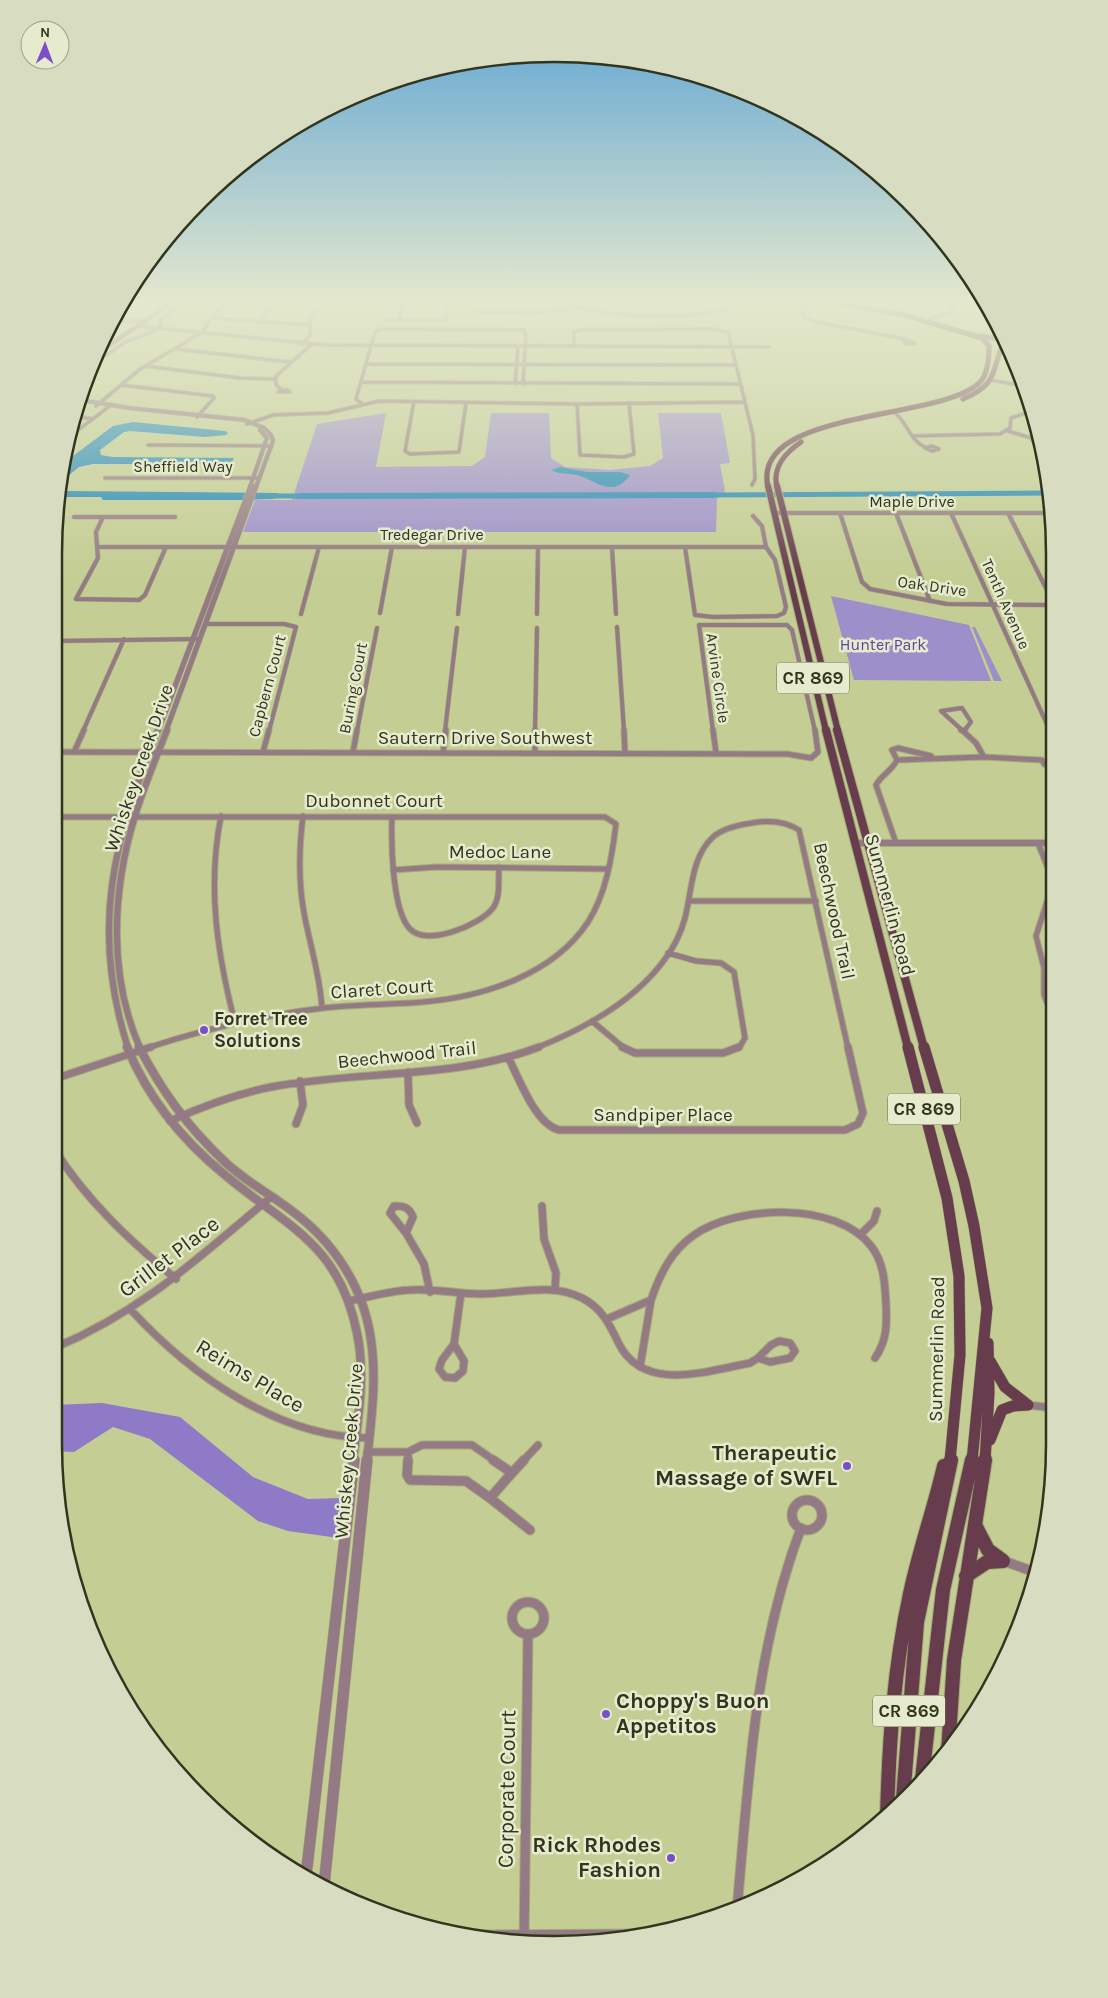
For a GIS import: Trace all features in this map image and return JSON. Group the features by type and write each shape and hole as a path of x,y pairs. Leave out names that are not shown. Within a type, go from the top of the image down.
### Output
{"main road":[{"name":"Summerlin Road","path":"904,1790 916,1622 953,1448 961,1318 959,1276 948,1198 854,843 766,477 770,463 776,454 790,442 810,432 839,422 896,413 939,402 962,393"},
{"name":"Summerlin Road","path":"923,1769 943,1590 971,1471 987,1308 976,1232 964,1181 867,843 775,479 778,465 788,452 797,444 832,428 968,397 975,393"},
{"path":"949,1736 954,1660 986,1452 989,1359 987,1308"},
{"path":"989,1359 1005,1387 1028,1405"},
{"path":"888,1805 894,1689 900,1642 910,1593 942,1475 958,1380"},
{"path":"986,1452 1002,1410 1013,1406 1028,1405"},
{"path":"975,1524 988,1550 1003,1561"},
{"path":"966,1576 987,1562 1003,1561"}],"street":[{"path":"87,403 98,404 112,393"},
{"path":"188,393 213,396 214,398 198,416"},
{"path":"358,393 356,399 362,403"},
{"path":"743,393 754,444 755,479 752,485"},
{"path":"87,401 249,423 270,433 273,441 272,446 148,445"},
{"path":"249,423 273,415 328,413 362,403 380,401 577,404 745,402"},
{"path":"414,401 405,451 410,454 452,454 459,452 466,403"},
{"path":"577,404 580,455 624,457 634,454 629,403"},
{"path":"78,430 110,406"},
{"path":"896,413 903,418 916,443 925,447"},
{"path":"1008,431 1011,426 1011,418 1025,413"},
{"path":"82,417 93,419"},
{"path":"249,423 265,435 266,446"},
{"path":"912,436 988,436 1008,431 1032,439"},
{"name":"Whiskey Creek Drive","path":"249,500 249,491 266,446"},
{"name":"Whiskey Creek Drive","path":"272,446 256,491 249,500 131,816 114,868 108,932 112,990 121,1031 129,1054 148,1090 170,1121 208,1161 313,1243 336,1274 349,1301 359,1333 362,1362 356,1438 307,1869"},
{"name":"Sheffield Way","path":"105,478 260,478"},
{"name":"Maple Drive","path":"774,513 1043,513"},
{"name":"Oak Drive","path":"840,513 862,582 871,590 947,604 1045,604"},
{"path":"896,513 930,600"},
{"name":"Tenth Avenue","path":"951,513 1045,720"},
{"path":"1008,513 1045,586"},
{"path":"685,547 695,614 713,617 765,618 784,613 786,608 776,560 766,547 762,526 753,516"},
{"path":"74,517 175,517"},
{"path":"103,517 96,532 98,558 76,600 140,600 166,547"},
{"path":"301,614 319,546"},
{"name":"Tredegar Drive","path":"98,547 766,547"},
{"name":"Whiskey Creek Drive","path":"197,639 206,624 232,547"},
{"path":"380,613 392,547"},
{"path":"458,614 465,547"},
{"path":"537,614 538,547"},
{"path":"612,547 616,614"},
{"name":"Capbern Court","path":"206,624 284,624 296,627 262,752"},
{"name":"Arvine Circle","path":"716,754 697,628 703,624 781,624 787,625 792,630 817,738 818,752 811,758"},
{"path":"617,627 625,753"},
{"name":"Buring Court","path":"353,752 377,628"},
{"path":"444,753 457,628"},
{"path":"534,753 537,628"},
{"path":"74,752 124,639"},
{"path":"63,641 197,639"},
{"path":"963,732 971,722 962,708 941,712 952,724 979,744 984,757"},
{"path":"897,760 892,750 898,748 938,758"},
{"name":"Sautern Drive Southwest","path":"63,752 787,754 811,758"},
{"path":"897,760 984,757 1042,760 1044,764"},
{"path":"896,843 893,830 883,813 876,785 879,779 892,771 897,760"},
{"name":"Dubonnet Court","path":"63,816 392,816 611,819"},
{"name":"Whiskey Creek Drive","path":"131,816 122,875 118,932 122,992 139,1051 155,1081 179,1116 226,1163 299,1216 323,1238 344,1264 361,1298 370,1326 374,1367 369,1438 325,1879"},
{"path":"221,816 214,856 212,912 221,970 235,1022"},
{"path":"303,816 299,852 300,888 307,929 321,981 322,1008"},
{"path":"392,816 390,840 393,870 402,910 409,928 419,935 434,936 451,932 476,922 492,909 496,900 499,867"},
{"name":"Claret Court","path":"63,1076 235,1022 322,1008 433,1001 485,990 516,978 548,960 580,933 597,904 616,824 611,819"},
{"name":"Beechwood Trail","path":"170,1121 199,1106 224,1098 300,1081 450,1069 508,1056 553,1041 614,1008 643,984 668,953 684,923 697,859 708,842 734,827 753,822 775,822 794,826 801,834 862,1113 858,1124"},
{"path":"854,843 1045,843"},
{"path":"1038,843 1045,861"},
{"name":"Medoc Lane","path":"393,870 437,867 606,869"},
{"path":"690,900 816,901"},
{"path":"1045,908 1036,936 1044,968 1045,998"},
{"path":"592,1021 626,1050 635,1053 723,1053 738,1049 745,1038 734,972 721,963 696,961 668,953"},
{"name":"Sandpiper Place","path":"508,1056 540,1118 551,1128 559,1130 845,1130 858,1124"},
{"path":"408,1072 409,1112 416,1123"},
{"path":"296,1124 303,1105 300,1081"},
{"path":"63,1163 103,1214 140,1250 176,1279"},
{"name":"Grillet Place","path":"63,1344 131,1310 176,1279 271,1197"},
{"path":"542,1206 544,1239 556,1273 555,1289"},
{"path":"640,1368 655,1284 668,1260 679,1247 702,1230 728,1218 764,1211 793,1212 838,1223 860,1235 877,1254 884,1284 886,1334 882,1349 875,1358"},
{"path":"860,1235 874,1221 877,1211"},
{"path":"406,1234 424,1264 430,1292"},
{"path":"349,1301 409,1290 501,1294 555,1289 582,1298 607,1319 624,1353 640,1368 658,1375 679,1376 750,1363 779,1340 790,1343 795,1351 790,1358 780,1361 770,1362 758,1358"},
{"path":"454,1344 461,1293"},
{"path":"607,1319 651,1300"},
{"name":"Reims Place","path":"131,1310 148,1329 176,1352 257,1406 314,1432 369,1438"},
{"path":"1028,1405 1045,1407"},
{"path":"367,1452 408,1452 422,1445 472,1445 512,1473"},
{"path":"490,1498 538,1445"},
{"path":"408,1452 407,1475 410,1480 466,1481 530,1530"},
{"path":"738,1900 747,1777 766,1647 779,1586 801,1528"},
{"path":"1003,1561 1029,1570"},
{"name":"Corporate Court","path":"524,1934 528,1634"}],"green space":[{"path":"386,413 376,467 472,466 485,457 491,413 549,413 551,458 565,467 610,470 650,466 663,458 658,413 721,413 730,463 720,464 725,491 717,498 716,532 243,532 255,500 292,500 317,424"},
{"name":"Hunter Park","path":"831,596 969,625 991,681 854,680"},
{"path":"972,627 975,627 1002,681 994,681"}],"shaded area":[{"path":"102,1403 180,1417 253,1477 308,1499 344,1498 339,1538 288,1531 258,1521 150,1439 113,1427 74,1452 63,1451 63,1405"}],"water":[{"path":"133,422 225,431 228,433 226,435 205,437 124,432 100,450 101,455 112,457 234,458 231,464 93,464 79,467 69,475 72,456 113,426"},
{"path":"560,467 587,472 620,472 630,475 624,482 610,487 577,475 551,470"},
{"path":"67,491 277,493 281,496 273,499 238,500 103,500 101,497 66,497"},
{"path":"717,492 714,498 297,499 298,493"}],"waterway":[{"path":"707,495 1041,493"},
{"path":"272,496 306,496"}],"place":[{"name":"Forret Tree Solutions","path":"204,1030"},
{"name":"Therapeutic Massage of SWFL","path":"847,1466"},
{"name":"Choppy's Buon Appetitos","path":"606,1714"},
{"name":"Rick Rhodes Fashion","path":"671,1858"}]}
